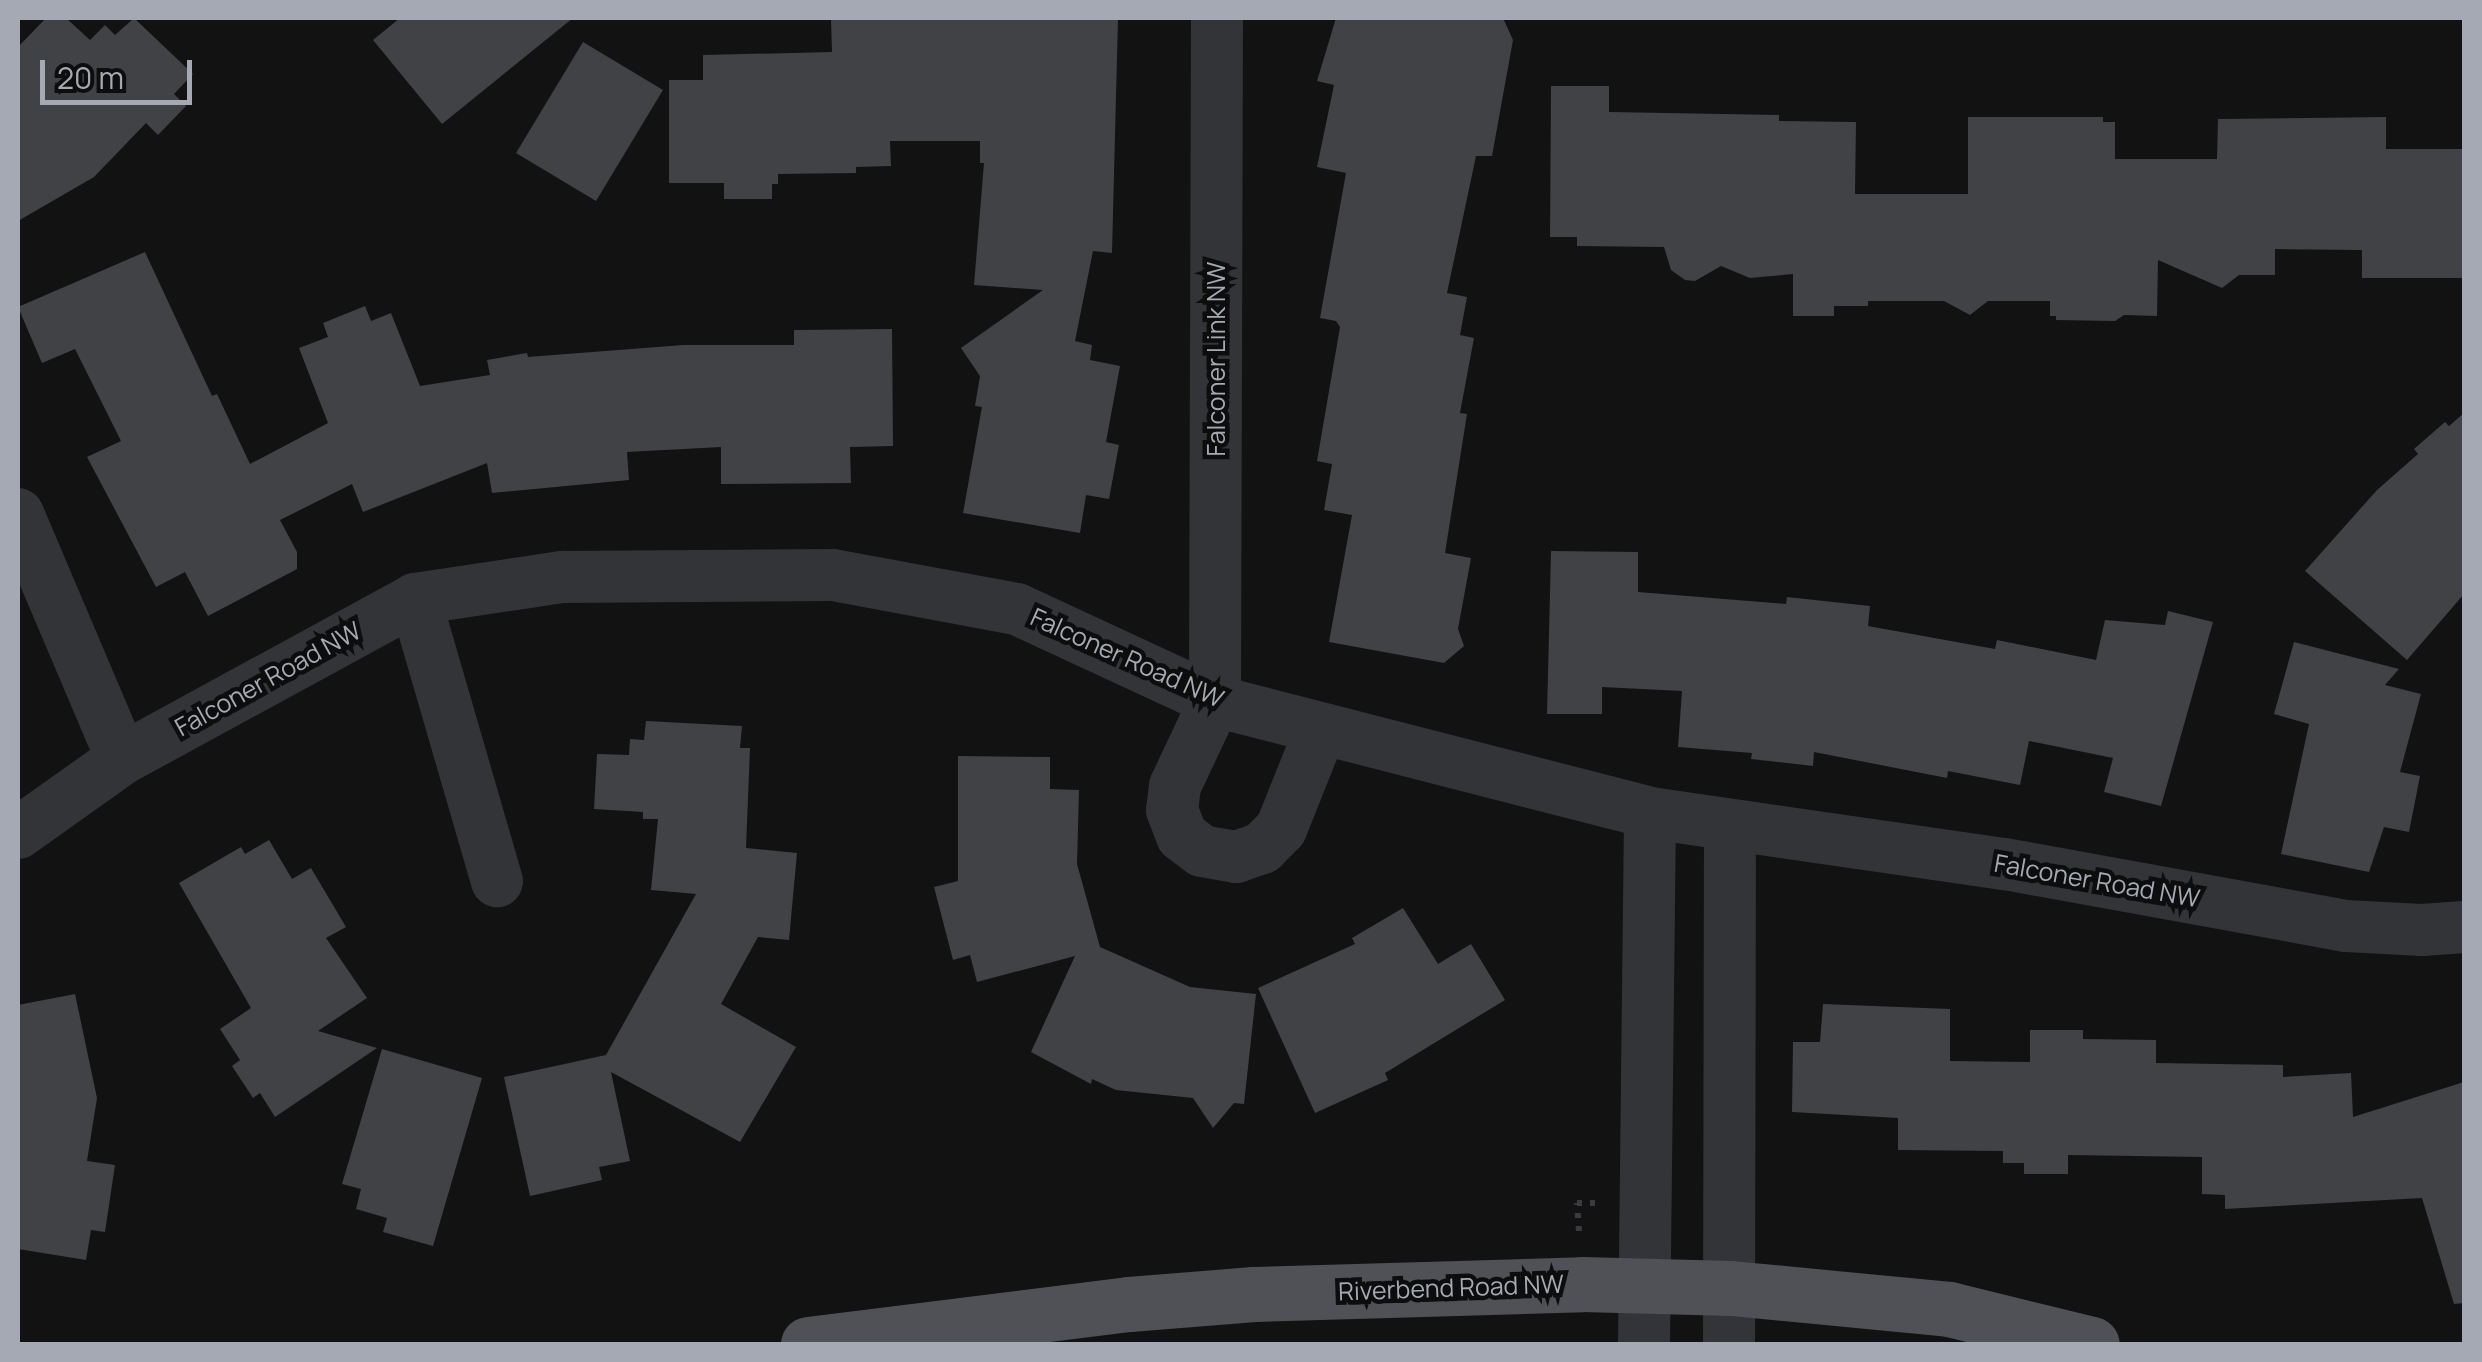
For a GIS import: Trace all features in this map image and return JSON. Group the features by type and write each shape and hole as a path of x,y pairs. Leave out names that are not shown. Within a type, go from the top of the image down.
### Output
{"main road":[{"name":"Riverbend Road NW","path":"808,1344 1022,1314 1182,1300 1644,1285 1731,1288 1949,1309 2092,1344"}],"street":[{"name":"Falconer Link NW","path":"1214,701 1217,18"},
{"path":"18,514 122,759"},
{"name":"Falconer Road NW","path":"18,833 122,759 414,599 563,577 833,575 1017,610 1214,701 1650,813 2005,864 2346,926 2422,930 2464,927"},
{"path":"414,599 497,881"},
{"path":"1214,701 1175,786 1172,810 1182,836 1202,851 1236,857 1262,848 1281,829 1322,729"},
{"path":"1644,1344 1650,813"},
{"path":"1729,1344 1730,826"}],"building":[{"path":"46,18 66,18 90,40 105,25 115,35 134,18 193,74 174,94 186,106 158,135 146,123 94,177 18,221 18,47"},
{"path":"400,18 573,18 442,124 373,40"},
{"path":"831,18 1118,18 1112,253 1093,251 1075,341 1092,345 1090,360 1120,366 1106,442 1119,445 1109,499 1086,495 1080,533 963,513 982,407 975,406 980,376 961,348 1043,290 974,285 984,163 980,163 980,141 890,141 891,166 856,167 856,173 778,174 778,184 772,184 772,199 724,199 724,183 669,183 669,80 703,80 703,55 832,52"},
{"path":"1336,18 1503,18 1513,40 1492,156 1476,156 1447,293 1467,297 1460,335 1474,338 1460,413 1467,414 1445,553 1471,558 1458,629 1464,646 1444,663 1329,642 1352,515 1324,510 1332,464 1317,461 1340,327 1336,321 1320,318 1346,173 1317,167 1334,85 1317,81"},
{"path":"583,42 663,90 596,201 516,153"},
{"path":"1551,86 1609,86 1609,112 1779,115 1779,121 1856,122 1855,194 1968,194 1968,117 2103,117 2103,122 2115,122 2115,159 2217,159 2218,119 2386,117 2386,149 2464,149 2464,278 2362,278 2362,250 2275,249 2275,275 2239,275 2222,288 2158,260 2157,316 2124,315 2115,321 2056,320 2056,316 2050,316 2050,301 1988,301 1970,315 1944,301 1868,301 1868,306 1834,306 1834,316 1793,316 1793,274 1750,278 1721,266 1695,281 1685,280 1671,270 1664,247 1577,246 1577,237 1550,237"},
{"path":"145,252 212,396 217,394 250,464 328,423 299,348 328,337 323,323 365,306 371,321 391,313 420,386 490,375 487,360 527,353 528,357 683,345 794,345 794,330 892,329 893,446 850,447 851,483 721,484 721,447 627,452 629,480 492,493 487,463 363,512 352,484 280,520 297,552 297,569 208,616 185,572 156,587 87,457 121,441 75,349 42,363 18,307"},
{"path":"2464,413 2464,594 2407,660 2305,571 2377,490 2418,454 2414,449 2445,422 2449,426"},
{"path":"1551,551 1638,552 1638,592 1786,604 1787,597 1870,606 1868,626 1995,649 1997,640 2096,660 2105,620 2165,625 2168,611 2213,622 2161,806 2104,792 2113,758 2029,741 2020,785 1948,771 1947,778 1814,752 1813,766 1751,759 1752,753 1678,747 1682,691 1602,687 1602,714 1547,714"},
{"path":"2294,642 2399,669 2385,685 2421,694 2400,772 2420,776 2409,832 2384,827 2369,872 2281,854 2309,724 2274,714"},
{"path":"646,721 742,726 740,748 750,748 746,848 797,853 789,940 758,937 721,1004 796,1047 740,1142 611,1072 630,1161 599,1167 602,1180 530,1196 504,1077 606,1055 696,894 651,890 658,819 643,819 643,812 594,809 597,754 629,755 630,739 644,740"},
{"path":"958,756 1050,757 1050,789 1079,790 1077,864 1100,947 1190,987 1256,994 1244,1104 1234,1103 1213,1128 1193,1098 1116,1090 1092,1079 1091,1084 1031,1052 1075,956 977,982 970,955 953,960 934,887 958,881"},
{"path":"269,840 292,879 311,868 346,927 326,938 367,998 318,1031 377,1048 275,1117 260,1093 253,1098 232,1066 240,1060 220,1029 251,1008 179,883 241,847 245,854"},
{"path":"1403,908 1438,964 1471,944 1505,1000 1385,1073 1388,1080 1315,1113 1258,988 1355,944 1352,938"},
{"path":"75,994 97,1098 87,1161 115,1165 105,1232 91,1230 86,1260 18,1249 18,1005"},
{"path":"1823,1004 1950,1009 1950,1061 2030,1062 2030,1030 2083,1030 2083,1039 2156,1040 2156,1063 2283,1065 2283,1077 2351,1073 2353,1117 2464,1082 2464,1303 2454,1304 2422,1198 2225,1209 2225,1195 2202,1194 2202,1157 2068,1155 2068,1174 2024,1174 2024,1163 2003,1163 2003,1151 1898,1150 1898,1118 1792,1112 1793,1042 1820,1042"},
{"path":"382,1049 482,1078 433,1246 383,1232 387,1218 356,1209 361,1189 342,1184"}]}
